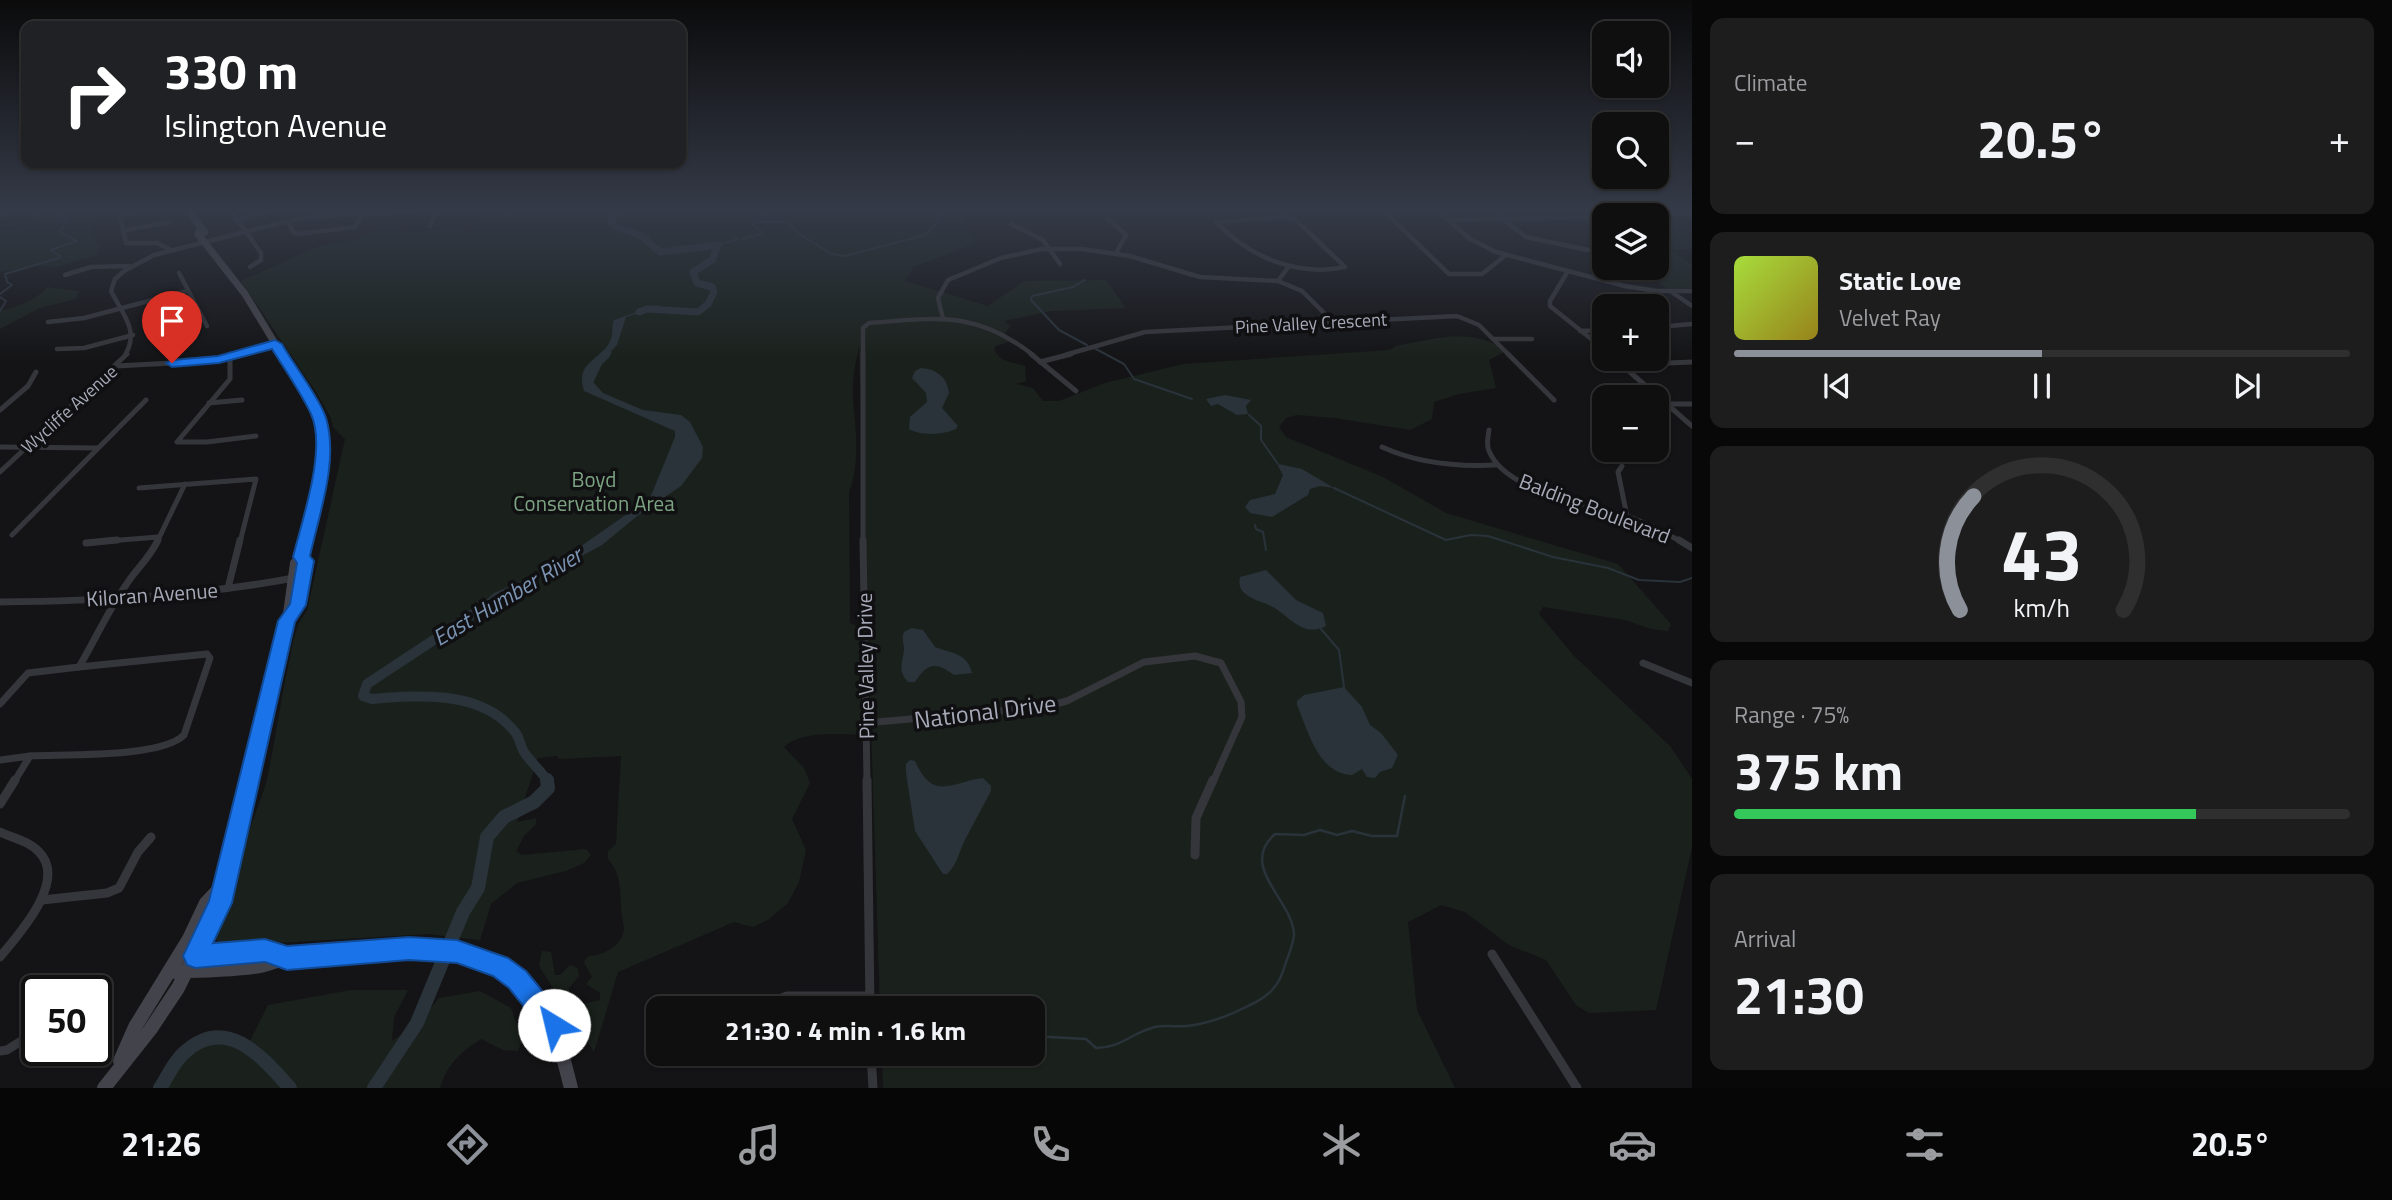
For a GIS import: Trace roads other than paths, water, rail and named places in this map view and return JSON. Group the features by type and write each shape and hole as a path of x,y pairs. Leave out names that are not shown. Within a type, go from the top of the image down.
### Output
{"main road":[{"path":"195,956 220,903 298,577 295,563 302,557 321,466 321,425 311,401 220,260"},
{"path":"104,1088 150,1030 182,964 206,903 224,884"},
{"path":"182,964 261,966 287,958 409,948 457,952 499,966 524,984 554,1025 571,1088"},
{"path":"114,1073 135,1027 169,972 195,956 265,951 287,958"}],"street":[{"path":"57,349 83,348 133,335 111,285 131,266 147,260"},
{"path":"250,267 261,260"},
{"path":"997,260 948,280 938,298 943,319 967,320 994,329 1076,391"},
{"path":"1057,260 1060,264"},
{"path":"1140,260 1200,277 1278,281 1302,291 1333,322"},
{"path":"1275,260 1289,266 1311,270 1345,267 1337,260"},
{"path":"1434,260 1449,274 1482,274 1501,260"},
{"path":"1522,260 1625,286 1671,292 1692,291"},
{"path":"65,275 91,267 131,266"},
{"path":"1278,281 1289,266"},
{"path":"1568,271 1549,306 1592,340"},
{"path":"179,273 207,326"},
{"path":"48,322 84,318 187,291"},
{"path":"1671,292 1692,306"},
{"name":"Pine Valley Crescent","path":"1040,362 1067,356 1098,343 1132,334 1457,316 1475,322 1554,400"},
{"name":"Pine Valley Drive","path":"869,996 863,328 865,324 943,319"},
{"path":"1669,326 1692,324"},
{"path":"1580,331 1592,331"},
{"name":"Wycliffe Avenue","path":"0,472 116,366 133,347 133,335"},
{"path":"1494,339 1532,339"},
{"path":"116,366 208,361 275,344"},
{"path":"230,357 230,379 177,442 207,442 256,436"},
{"path":"1669,363 1692,362"},
{"path":"1629,371 1645,385"},
{"path":"0,410 28,386 36,372"},
{"path":"12,535 146,400"},
{"path":"209,403 242,400"},
{"path":"1669,404 1692,404"},
{"path":"1669,406 1692,426"},
{"name":"Balding Boulevard","path":"1489,430 1485,446 1496,465 1543,491 1627,516 1655,527 1692,548"},
{"path":"0,447 98,448"},
{"path":"1382,447 1406,457 1479,466 1496,465"},
{"path":"1622,466 1618,472 1627,516"},
{"path":"139,488 256,479 228,588"},
{"path":"79,667 98,636 103,621 134,574 149,559 185,484"},
{"path":"86,543 158,537"},
{"name":"Kiloran Avenue","path":"0,602 120,597 228,588 298,577"},
{"path":"0,704 27,673 207,654 210,658 184,735 175,744 138,751 0,760"},
{"name":"National Drive","path":"866,723 1044,707 1089,691 1143,662 1180,657 1213,659 1225,668 1238,693 1242,718 1196,818 1195,855"},
{"path":"1643,663 1692,683"},
{"path":"0,804 30,757"},
{"path":"0,832 28,843 43,856 48,874 42,900 0,957"},
{"path":"42,900 107,893 119,888 138,852 151,837"},
{"path":"1492,954 1577,1088"},
{"path":"0,1051 21,1041"},
{"path":"872,1066 873,1088"}],"water":[{"path":"656,305 677,312 651,309 626,317 617,345 593,369 593,382 603,393 643,410 681,415 690,422 703,447 702,458 681,486 602,545 524,587 506,602 482,614 464,619 494,593 530,577 574,551 650,498 675,431 584,391 582,381 585,368 609,343 614,320"},
{"path":"921,368 936,372 946,382 949,393 942,408 958,426 956,429 932,434 909,429 910,417 927,402 926,393 912,378 915,371"},
{"path":"1225,395 1251,400 1246,406 1248,414 1237,415 1218,404 1211,406 1206,399"},
{"path":"1279,464 1302,469 1334,488 1320,486 1310,489 1308,495 1272,517 1250,513 1245,507 1250,500 1275,494 1283,475"},
{"path":"1266,570 1296,600 1323,613 1326,626 1310,629 1297,625 1273,607 1256,600 1241,589 1240,577"},
{"path":"912,628 923,630 935,647 967,661 972,673 954,675 933,666 924,671 915,682 908,682 902,670 903,637 904,632"},
{"path":"1344,687 1362,707 1370,725 1381,733 1398,755 1392,768 1380,772 1375,778 1367,777 1362,769 1352,775 1340,773 1331,767 1316,749 1297,705 1297,701 1304,695"},
{"path":"910,760 915,761 928,781 935,785 951,785 983,778 991,786 956,862 947,874 943,874 915,831 906,773 906,764"}],"waterway":[{"path":"0,294 12,285 7,282 5,274 53,260"},
{"name":"East Humber River","path":"639,312 647,309 698,312 708,304 714,292 712,287 697,283 693,272 712,260"},
{"path":"1085,280 1073,287 1032,296 1031,300 1059,330 1087,345"},
{"path":"0,297 6,301 0,311"},
{"path":"1094,348 1124,364 1134,379 1192,399"},
{"name":"East Humber River","path":"588,383 598,362 608,352"},
{"path":"1249,415 1261,426 1261,440 1278,464"},
{"path":"1334,488 1446,540 1471,535 1488,536 1553,557 1608,568 1639,580 1680,582 1692,578"},
{"path":"1255,525 1256,529 1263,532 1266,550"},
{"name":"East Humber River","path":"473,614 367,684 363,696 372,699 449,698 485,709 501,718 515,732 524,752 547,780"},
{"path":"1321,629 1339,650 1344,687"},
{"name":"East Humber River","path":"374,1088 417,1023 463,912 478,888 487,837 504,817 534,802 548,788 547,780"},
{"path":"1045,1037 1086,1039 1096,1048 1105,1047 1155,1027 1187,1026 1211,1021 1234,1013 1262,998 1280,979 1294,934 1285,908 1264,871 1262,859 1265,846 1275,834 1304,835 1320,830 1337,835 1352,831 1372,836 1397,836 1405,796"},
{"name":"East Humber River","path":"160,1088 174,1064 185,1052 200,1041 215,1037 243,1044 268,1064 290,1088"}],"park label":[{"name":"Boyd Conservation Area","path":"594,491"}]}
